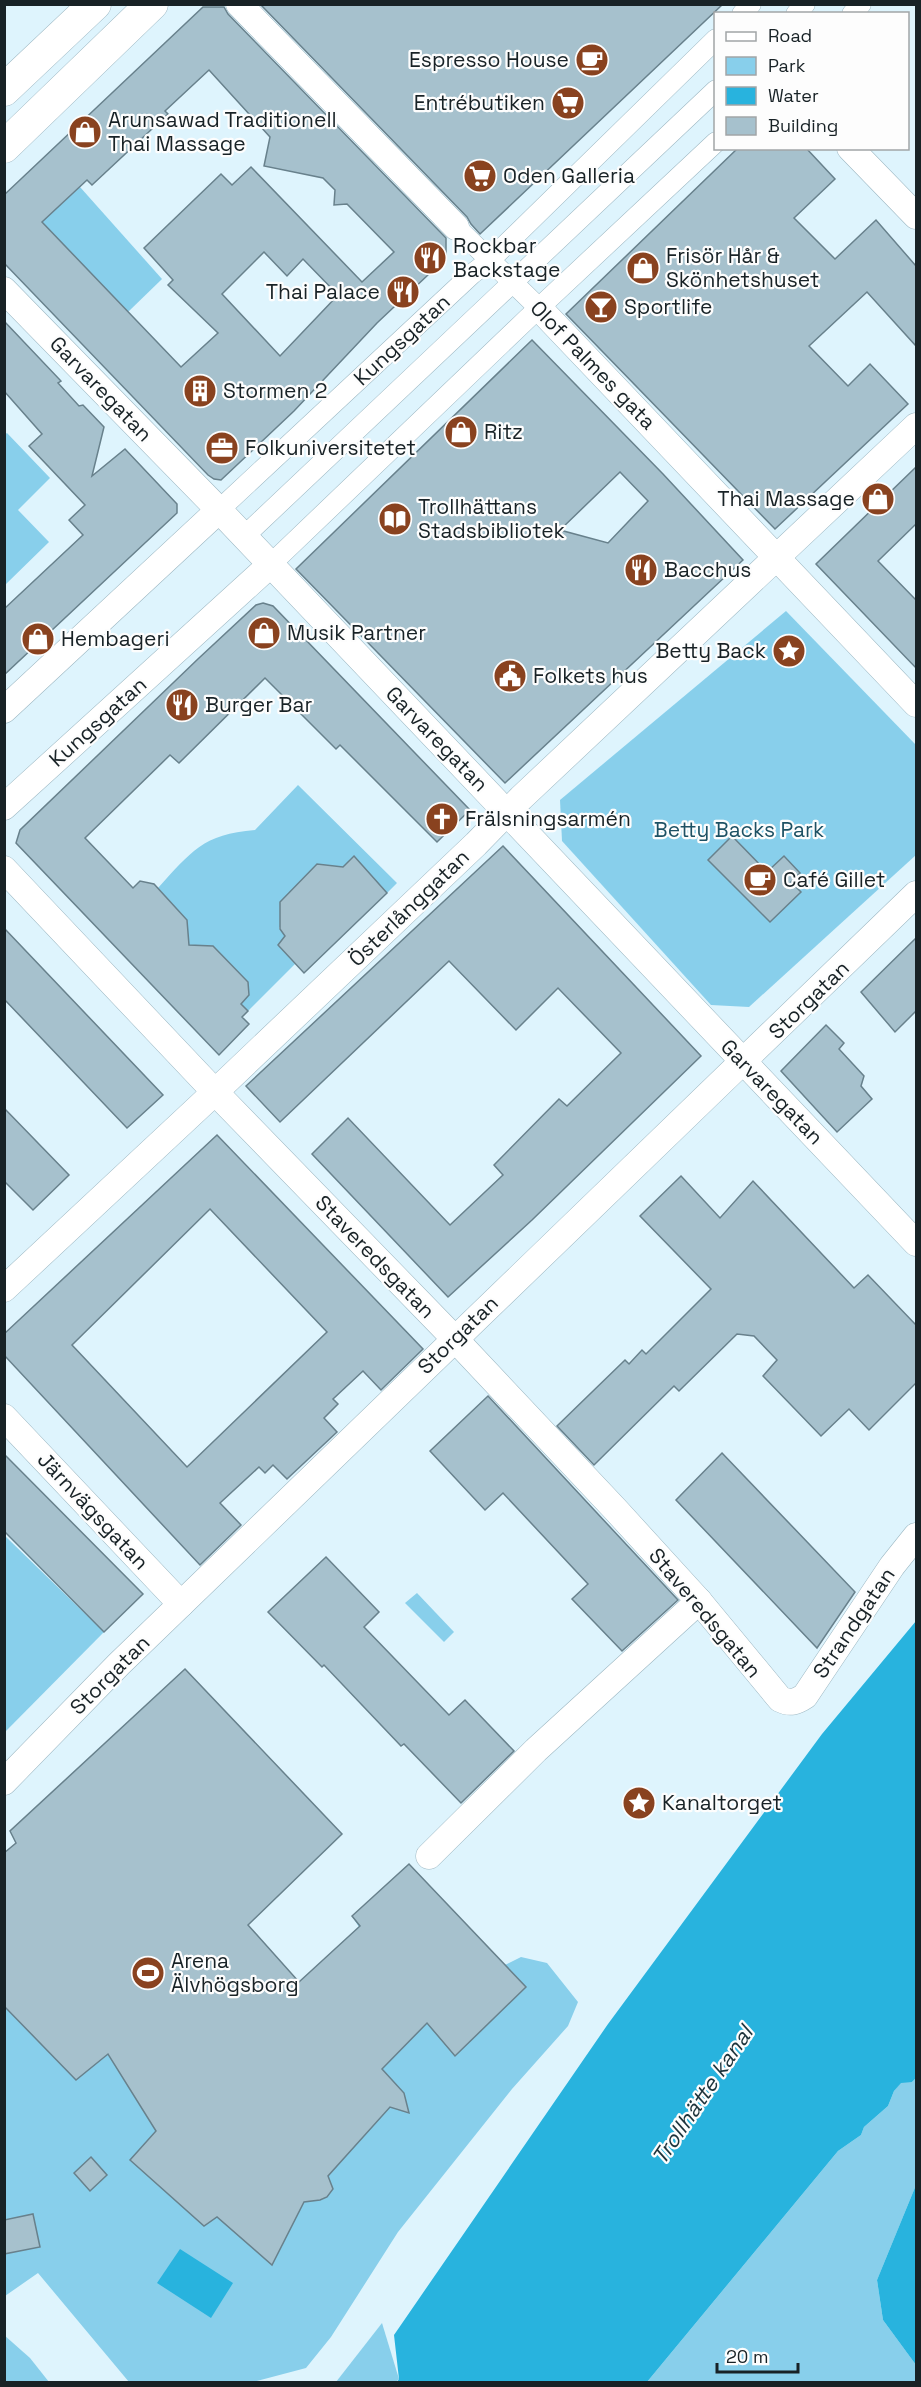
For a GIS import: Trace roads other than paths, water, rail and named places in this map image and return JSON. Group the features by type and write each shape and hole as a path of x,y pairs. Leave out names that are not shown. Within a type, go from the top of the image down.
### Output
{"street":[{"path":"4,90 95,4"},
{"path":"4,147 152,4"},
{"name":"Olof Palmes gata","path":"239,4 489,261 539,308 916,704"},
{"name":"Kungsgatan","path":"4,710 472,274 489,261 714,41"},
{"name":"Kungsgatan","path":"242,536 714,92"},
{"name":"Kungsgatan","path":"4,807 270,565 714,144"},
{"path":"852,150 916,216"},
{"name":"Garvaregatan","path":"4,291 219,510 916,1243"},
{"name":"Österlånggatan","path":"4,1290 916,426"},
{"name":"Staveredsgatan","path":"4,869 215,1092 454,1338 699,1601 773,1694 787,1702"},
{"name":"Storgatan","path":"4,1782 119,1664 916,894"},
{"name":"Järnvägsgatan","path":"4,1417 181,1604"},
{"name":"Strandgatan","path":"787,1702 797,1701 805,1696 892,1566 916,1536"},
{"path":"429,1856 544,1742 699,1601"}],"water":[{"name":"Trollhätte kanal","path":"916,1621 916,2078 912,2082 901,2083 894,2091 888,2106 864,2127 861,2135 838,2151 647,2382 397,2382 399,2379 394,2335 608,2024 822,1734"},
{"path":"916,2185 916,2365 883,2320 877,2280"},
{"path":"180,2249 233,2283 211,2318 157,2283"}],"place":[{"name":"Espresso House","path":"592,60"},
{"name":"Entrébutiken","path":"568,103"},
{"name":"Arunsawad Traditionell Thai Massage","path":"85,132"},
{"name":"Oden Galleria","path":"480,176"},
{"name":"Rockbar Backstage","path":"430,258"},
{"name":"Frisör Hår & Skönhetshuset","path":"643,268"},
{"name":"Thai Palace","path":"403,292"},
{"name":"Sportlife","path":"601,307"},
{"name":"Stormen 2","path":"200,391"},
{"name":"Ritz","path":"461,432"},
{"name":"Folkuniversitetet","path":"222,448"},
{"name":"Thai Massage","path":"878,499"},
{"name":"Trollhättans Stadsbibliotek","path":"395,519"},
{"name":"Bacchus","path":"641,570"},
{"name":"Musik Partner","path":"264,633"},
{"name":"Hembageri","path":"38,639"},
{"name":"Betty Back","path":"789,651"},
{"name":"Folkets hus","path":"510,676"},
{"name":"Burger Bar","path":"182,705"},
{"name":"Frälsningsarmén","path":"442,819"},
{"name":"Café Gillet","path":"760,880"},
{"name":"Kanaltorget","path":"639,1803"},
{"name":"Arena Älvhögsborg","path":"148,1973"}],"park label":[{"name":"Betty Backs Park","path":"739,830"}]}
